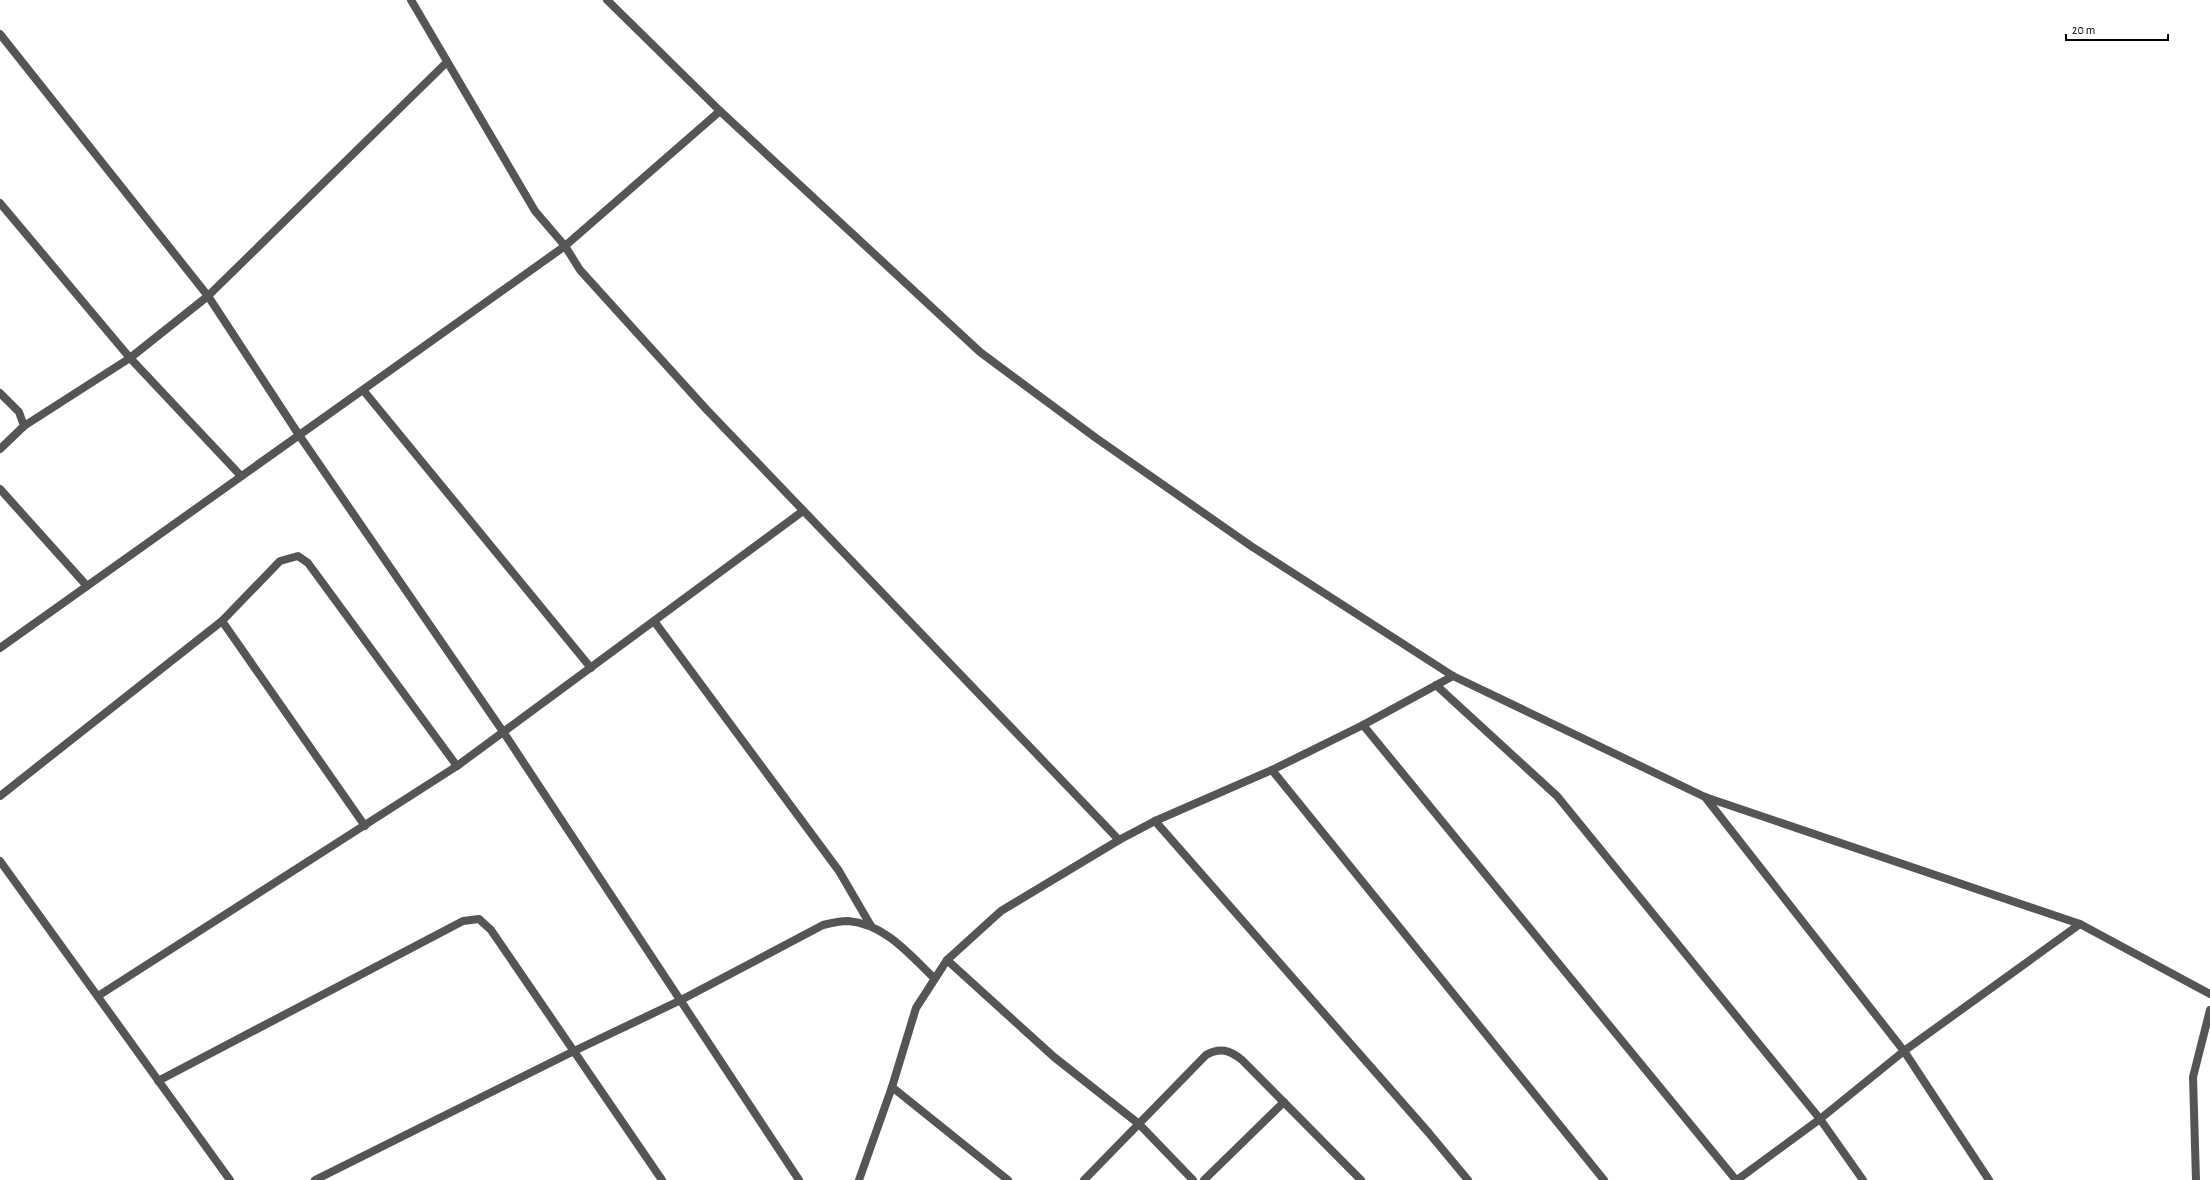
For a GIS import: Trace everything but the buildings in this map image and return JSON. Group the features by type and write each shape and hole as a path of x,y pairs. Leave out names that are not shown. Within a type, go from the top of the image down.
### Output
{"street":[{"path":"412,0 535,211 565,246 585,276 706,410 1120,840"},
{"path":"606,0 720,111 980,352 1096,438 1251,546 1453,676 1705,797 2080,924 2210,994"},
{"path":"0,34 208,296 299,435 504,733 682,1000 799,1180"},
{"path":"0,449 24,426 130,358 208,296 447,62"},
{"path":"0,648 565,246 720,111"},
{"path":"0,203 130,358 241,476"},
{"path":"363,390 591,668"},
{"path":"0,392 19,412 24,426"},
{"path":"0,489 87,586"},
{"path":"98,996 457,766 504,733 803,510"},
{"path":"0,796 222,622 280,562 298,556 308,563 457,766"},
{"path":"654,621 840,871 871,926"},
{"path":"222,622 365,826"},
{"path":"860,1180 892,1087 916,1008 947,960 1001,911 1120,840 1155,822 1272,770 1363,725 1453,676"},
{"path":"1436,685 1557,796 1820,1118 1863,1180"},
{"path":"1363,725 1737,1180 1820,1118 1904,1051 2080,924"},
{"path":"1272,770 1604,1180"},
{"path":"1705,797 1904,1051 1989,1180"},
{"path":"1155,822 1423,1126 1468,1180"},
{"path":"0,861 230,1180"},
{"path":"158,1081 463,921 478,919 491,930 572,1052 662,1180"},
{"path":"315,1180 572,1052 682,1000 823,925 847,921 871,926 885,932 934,978"},
{"path":"947,960 1054,1057 1138,1124 1193,1180"},
{"path":"2196,1180 2193,1077 2210,1010"},
{"path":"1084,1180 1206,1055 1214,1051 1225,1050 1234,1054 1361,1180"},
{"path":"892,1087 1008,1180"},
{"path":"1204,1180 1284,1102"}]}
